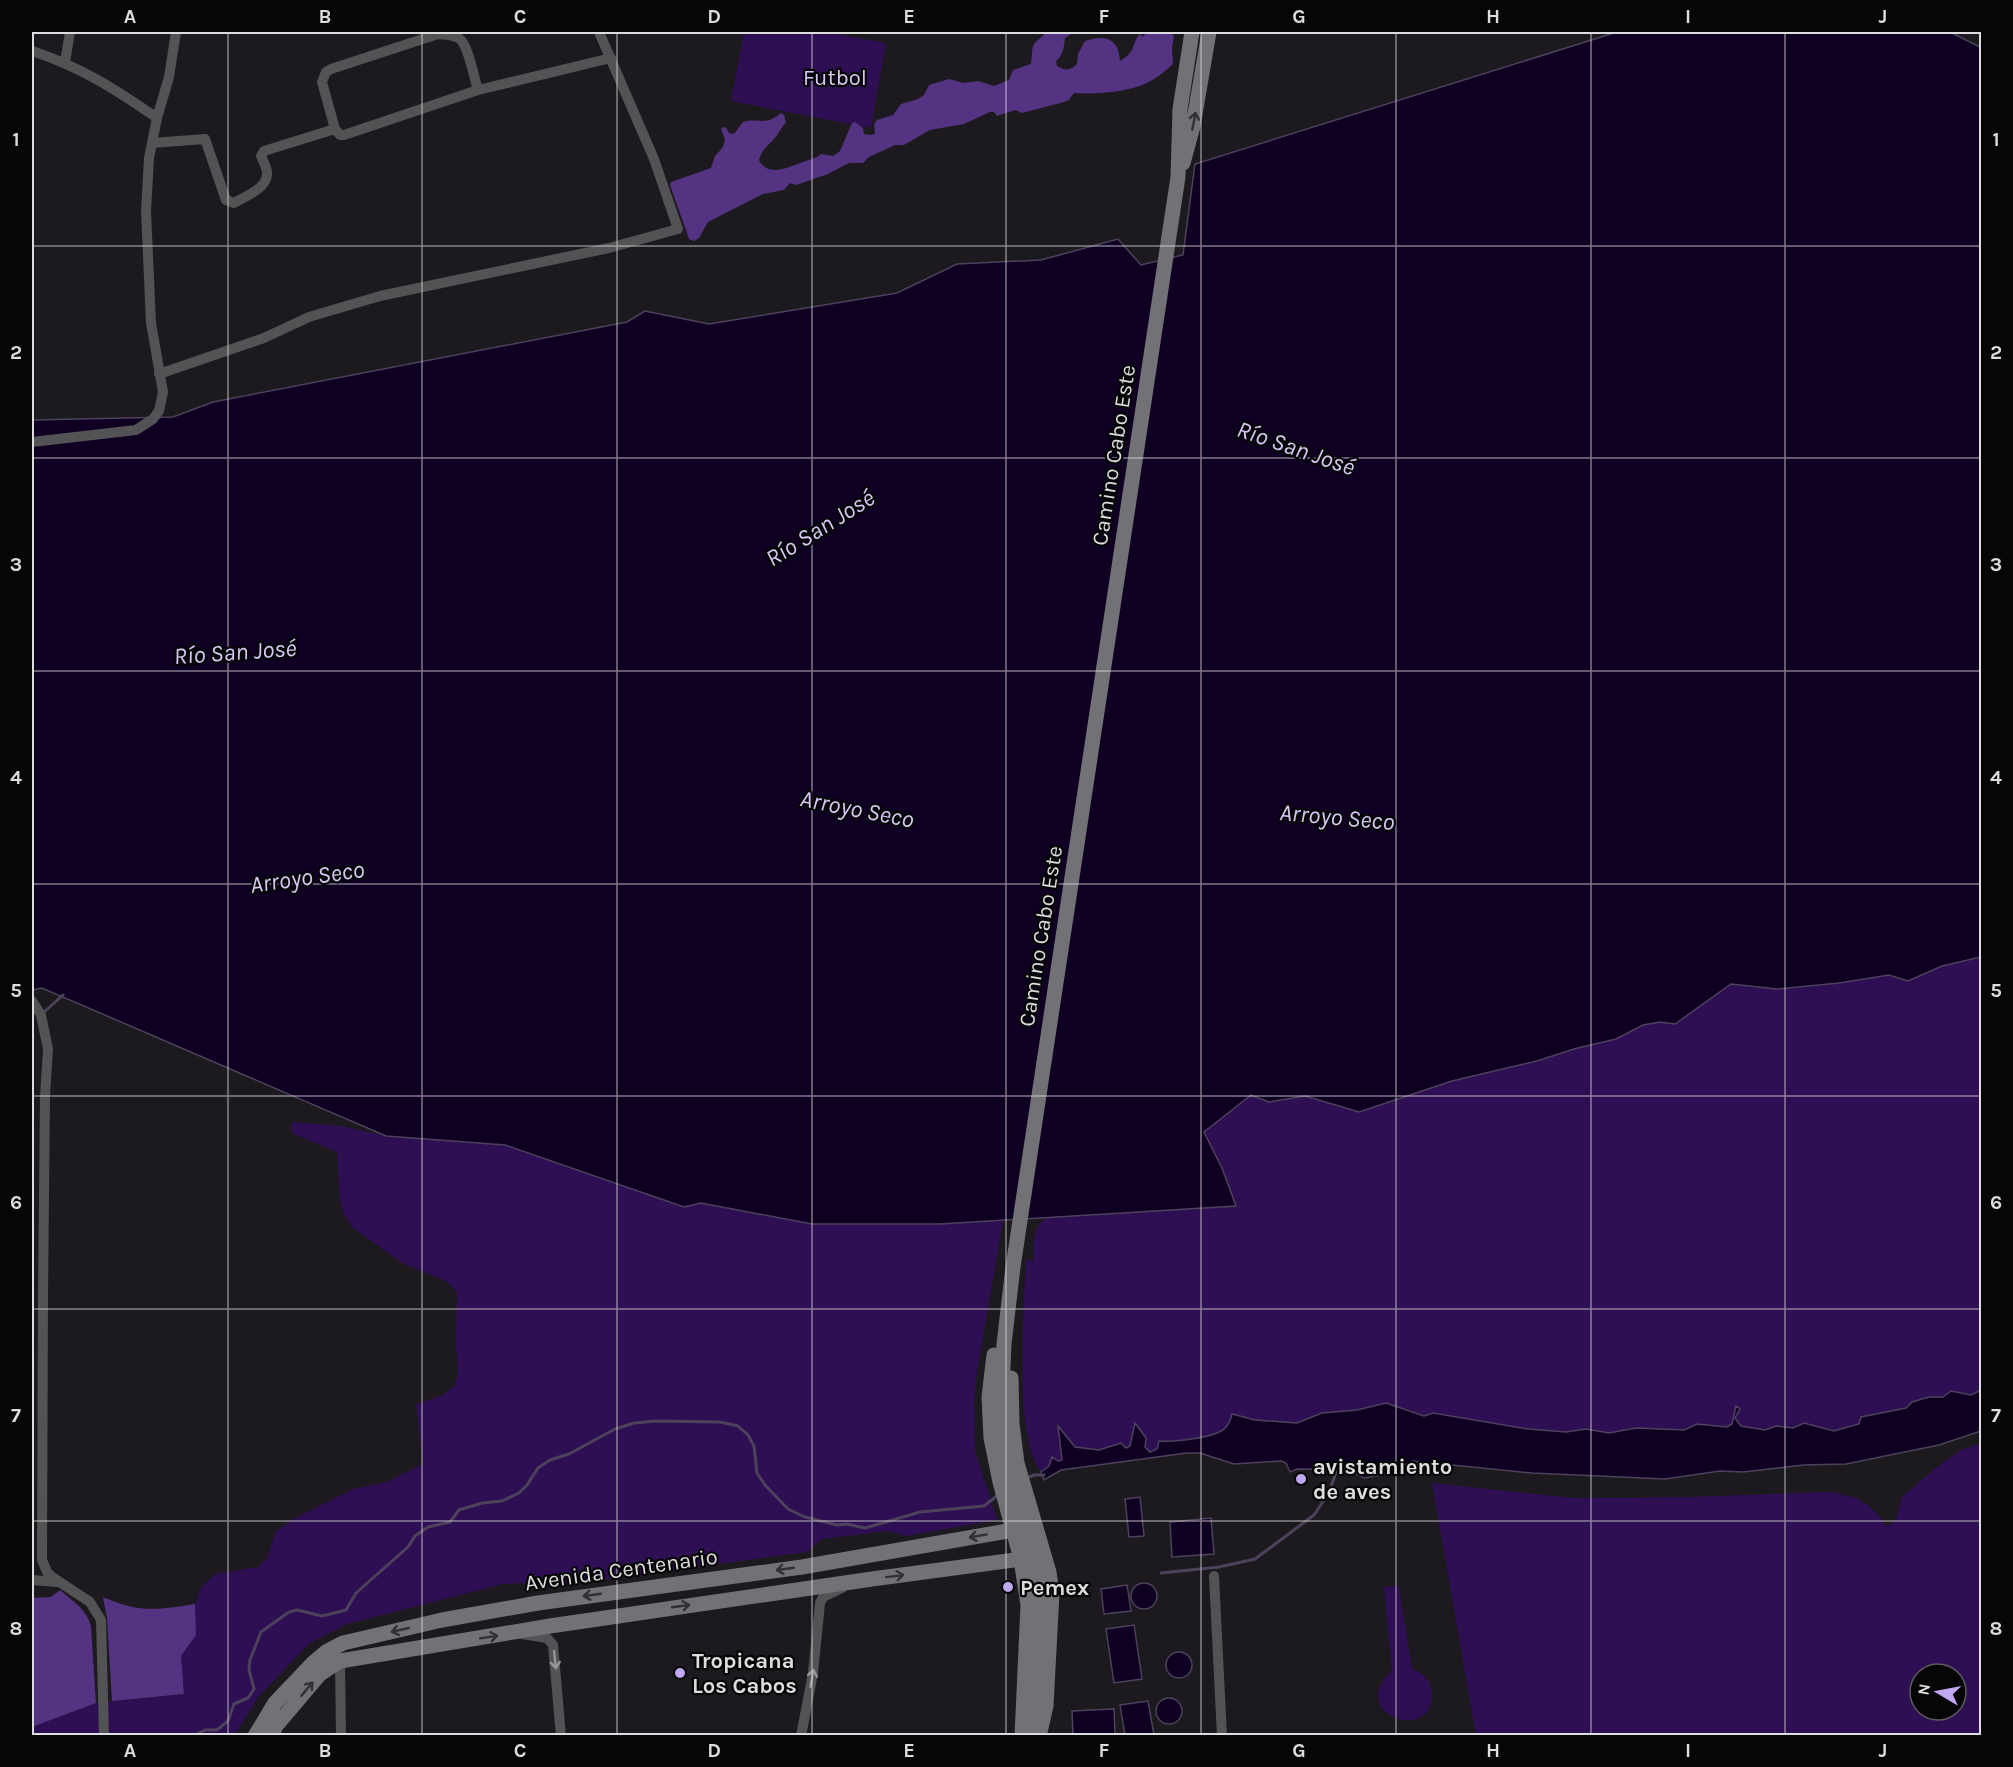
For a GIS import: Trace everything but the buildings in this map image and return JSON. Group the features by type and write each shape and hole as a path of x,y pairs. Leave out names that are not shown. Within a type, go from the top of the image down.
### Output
{"main road":[{"name":"Camino Cabo Este","path":"1178,177 1180,109 1192,32"},
{"name":"Camino Cabo Este","path":"1037,1736 1034,1701 1040,1609 1034,1560 1006,1463 1002,1426 1002,1363 1013,1267 1166,250 1178,177 1192,126 1209,32"},
{"path":"1013,1267 1012,1424 1017,1463 1035,1525 1034,1560 1028,1605 1023,1736"},
{"path":"1013,1267 994,1355 989,1397 993,1452 1013,1530 1050,1582 1052,1606 1046,1706 1037,1736"},
{"name":"Avenida Centenario","path":"255,1736 265,1716 275,1703 326,1652 343,1643 442,1620 538,1603 802,1567 1035,1525"},
{"name":"Avenida Centenario","path":"271,1736 276,1726 320,1674 339,1661 550,1626 872,1579 1034,1560"},
{"name":"Camino Cabo Este","path":"1023,1736 1034,1701"}],"street":[{"path":"65,62 70,32"},
{"path":"32,442 136,430 159,411 163,392 151,323 146,211 152,143 169,77 176,32"},
{"path":"159,375 264,338 309,317 380,296 609,248 678,229 654,159 598,32"},
{"path":"478,90 461,40 452,35 438,33 421,35 326,72 322,82 334,129 340,135 344,135 478,90 610,58"},
{"path":"32,51 65,62 111,87 157,118"},
{"path":"152,143 205,139 226,200 234,203 256,191 266,178 267,173 261,156 264,151 334,129"},
{"path":"32,1001 41,1015 48,1049 44,1120 37,1551 47,1572 57,1582 90,1602 101,1620 104,1736"},
{"path":"1214,1576 1222,1736"},
{"path":"801,1736 813,1673 820,1603 823,1597 832,1591 872,1579"},
{"path":"32,1580 57,1582"},
{"path":"513,1633 547,1638 553,1645 561,1736"},
{"path":"339,1661 341,1736"}],"green space":[{"name":"Futbol","path":"744,32 826,32 886,43 871,128 731,101"},
{"path":"1617,32 1889,975 1908,981 1942,966 1981,957 1981,1390 1971,1395 1951,1391 1943,1397 1929,1397 1907,1408 1861,1417 1859,1424 1834,1431 1804,1423 1793,1428 1776,1426 1765,1430 1740,1426 1734,1418 1736,1406 1732,1425 1727,1427 1697,1424 1684,1430 1636,1428 1609,1433 1586,1429 1566,1432 1528,1429 1433,1413 1424,1416 1386,1403 1357,1410 1322,1413 1297,1423 1255,1420 1233,1414 1227,1427 1222,1431 1195,1439 1160,1441 1157,1449 1150,1452 1145,1447 1135,1424 1130,1446 1126,1448 1121,1443 1099,1450 1075,1447 1058,1427 1062,1460 1041,1472 1032,1454 1023,1401 1022,1339 1026,1260 1034,1261 1036,1232 1046,1218 1235,1206 1222,1168 1203,1132 1251,1095 1269,1102 1305,1096 1359,1112 1452,1081 1537,1061 1574,1049 1180,276 1195,164"},
{"path":"292,1122 341,1126 386,1136 505,1145 684,1207 701,1203 812,1224 940,1224 1003,1221 977,1371 974,1402 975,1451 997,1520 906,1536 887,1531 822,1539 807,1552 549,1587 529,1583 503,1584 347,1624 310,1643 258,1697 235,1735 32,1736 32,1727 96,1703 184,1694 181,1656 196,1635 195,1604 202,1586 216,1574 258,1567 267,1558 276,1531 297,1517 353,1489 387,1482 423,1464 416,1404 441,1396 455,1386 458,1373 457,1292 446,1281 404,1264 353,1228 344,1215 340,1199 337,1152 292,1133"},
{"path":"1981,1443 1981,1735 1476,1735 1432,1483 1574,1498 1830,1492 1863,1502 1887,1527 1896,1520 1902,1497 1961,1450"},
{"path":"1399,1586 1412,1669 1420,1672 1426,1678 1432,1692 1429,1708 1421,1717 1408,1720 1396,1718 1385,1711 1379,1700 1380,1687 1392,1671 1384,1587"}],"shaded area":[{"path":"1047,32 1074,32 1065,38 1064,48 1056,61 1057,66 1063,69 1070,69 1077,64 1078,54 1085,41 1098,38 1109,40 1117,47 1120,61 1132,51 1140,34 1143,37 1147,32 1169,32 1174,36 1173,64 1145,84 1126,90 1074,93 1069,100 1064,102 1022,113 1015,110 997,116 994,112 990,112 964,124 930,130 904,145 895,145 869,157 863,163 849,163 828,174 796,185 790,183 784,190 763,194 708,222 699,238 694,241 689,239 670,185 671,182 711,168 715,156 723,147 725,139 721,129 723,127 729,133 734,134 743,122 766,121 781,113 784,115 786,122 763,151 759,160 768,169 779,170 821,154 833,156 840,151 852,123 855,122 863,128 864,134 872,135 875,133 874,124 877,120 893,115 901,104 924,95 929,85 949,79 963,83 978,81 994,86 1009,80 1013,70 1031,64 1033,45"},
{"path":"60,1590 82,1610 91,1626 96,1703 32,1727 32,1598 51,1597"},
{"path":"103,1597 127,1606 148,1609 195,1604 196,1635 181,1656 184,1694 112,1701 107,1619"}],"water":[{"name":"Río San José","path":"1617,32 1950,32 1982,48 1981,957 1942,966 1908,981 1889,975 1777,989 1731,984 1675,1024 1660,1022 1643,1025 1616,1039 1452,1081 1359,1112 1305,1096 1269,1102 1251,1095 1204,1132 1222,1168 1236,1206 940,1224 812,1224 701,1203 684,1207 505,1145 386,1136 42,988 32,990 32,420 173,417 213,402 627,322 645,311 709,324 897,293 957,264 1041,260 1118,239 1141,265 1183,255 1195,164"},
{"path":"1981,1390 1981,1431 1939,1445 1846,1464 1803,1465 1743,1472 1720,1471 1665,1479 1532,1473 1413,1461 1382,1475 1364,1478 1349,1470 1297,1469 1290,1472 1286,1463 1281,1461 1234,1464 1200,1453 1187,1453 1061,1470 1044,1480 1041,1472 1049,1466 1052,1457 1058,1461 1062,1460 1058,1426 1075,1447 1099,1450 1121,1443 1126,1448 1130,1446 1135,1423 1146,1438 1145,1447 1150,1452 1157,1449 1159,1441 1195,1438 1221,1431 1228,1424 1232,1414 1255,1420 1297,1423 1322,1413 1357,1410 1386,1403 1424,1416 1433,1413 1528,1429 1566,1432 1586,1429 1609,1433 1636,1428 1684,1430 1697,1424 1727,1427 1732,1424 1736,1406 1740,1409 1735,1418 1741,1426 1765,1430 1776,1426 1793,1428 1804,1423 1834,1431 1859,1424 1861,1417 1906,1408 1912,1402 1929,1397 1943,1397 1951,1391 1971,1395"},
{"path":"1140,1497 1144,1536 1129,1537 1125,1499"},
{"path":"1211,1518 1214,1554 1172,1557 1170,1522"},
{"path":"1144,1583 1153,1587 1157,1596 1153,1605 1144,1609 1135,1605 1131,1596 1135,1587"},
{"path":"1127,1585 1131,1611 1104,1614 1101,1589"},
{"path":"1134,1625 1142,1679 1114,1683 1106,1629"},
{"path":"1179,1652 1188,1656 1192,1665 1188,1674 1179,1678 1170,1674 1166,1665 1170,1656"},
{"path":"1169,1698 1178,1702 1182,1711 1178,1720 1169,1724 1160,1720 1156,1711 1160,1702"},
{"path":"1148,1701 1154,1735 1125,1735 1120,1705"},
{"path":"1114,1709 1115,1735 1073,1735 1072,1711"}],"waterway":[{"name":"Arroyo Seco","path":"43,1013 63,995"},
{"path":"193,1736 205,1730 217,1730 228,1721 234,1704 248,1698 254,1689 249,1670 250,1660 261,1632 289,1612 297,1610 322,1616 346,1610 356,1593 408,1547 415,1536 428,1527 450,1522 459,1510 482,1503 502,1501 519,1493 538,1468 550,1460 569,1454 615,1429 634,1423 720,1422 738,1426 748,1435 754,1446 757,1473 788,1509 805,1517 837,1525 847,1524 865,1528 920,1512 984,1506 998,1495"},
{"path":"1161,1573 1219,1567 1255,1559 1314,1515 1329,1493 1338,1466"},
{"path":"1027,1478 1044,1475"}],"place":[{"name":"avistamiento de aves","path":"1301,1479"},
{"name":"Pemex","path":"1008,1587"},
{"name":"Tropicana Los Cabos","path":"680,1673"}]}
